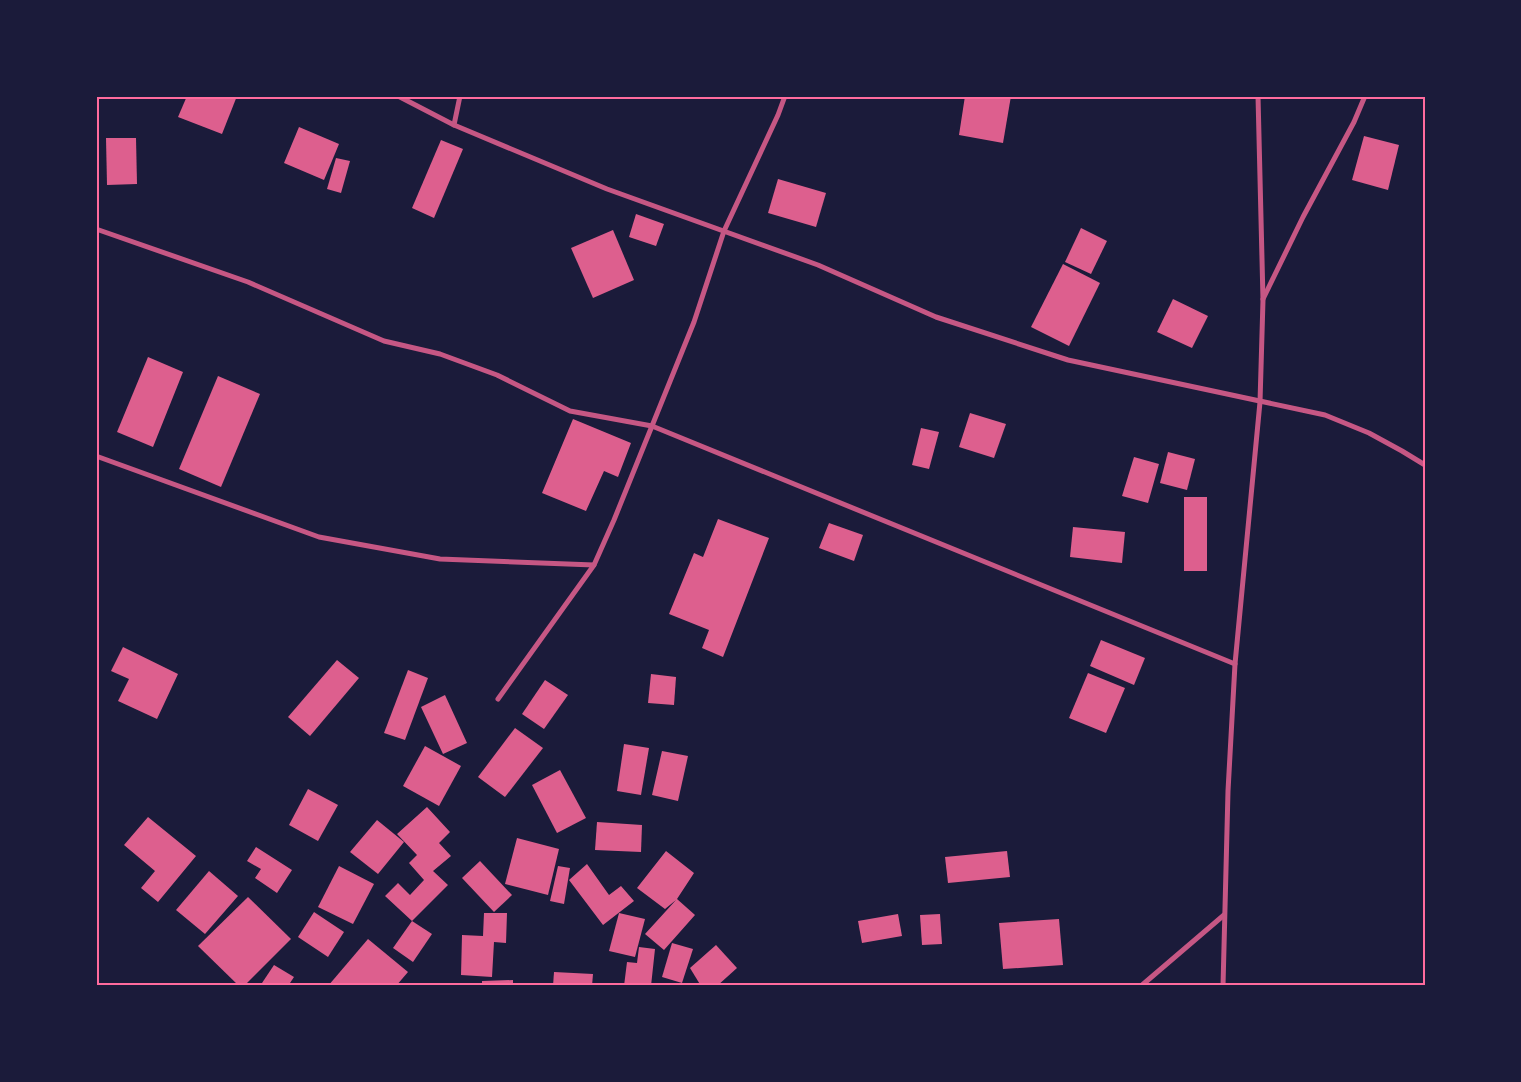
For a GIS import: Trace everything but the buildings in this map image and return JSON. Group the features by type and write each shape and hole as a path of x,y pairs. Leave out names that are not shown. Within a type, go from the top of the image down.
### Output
{"street":[{"path":"398,96 454,125 607,189 818,265 936,317 1068,360 1325,415 1370,432 1425,466"},
{"path":"454,125 460,96"},
{"path":"498,699 594,565 694,322 724,231 785,96"},
{"path":"1222,986 1228,791 1235,664 1260,402 1263,300 1258,96"},
{"path":"1263,300 1303,217 1354,122 1365,96"},
{"path":"96,229 248,282 384,341 440,354 497,375 570,411 652,426 1235,664"},
{"path":"96,456 319,537 440,559 594,565"},
{"path":"1141,986 1224,915"}]}
